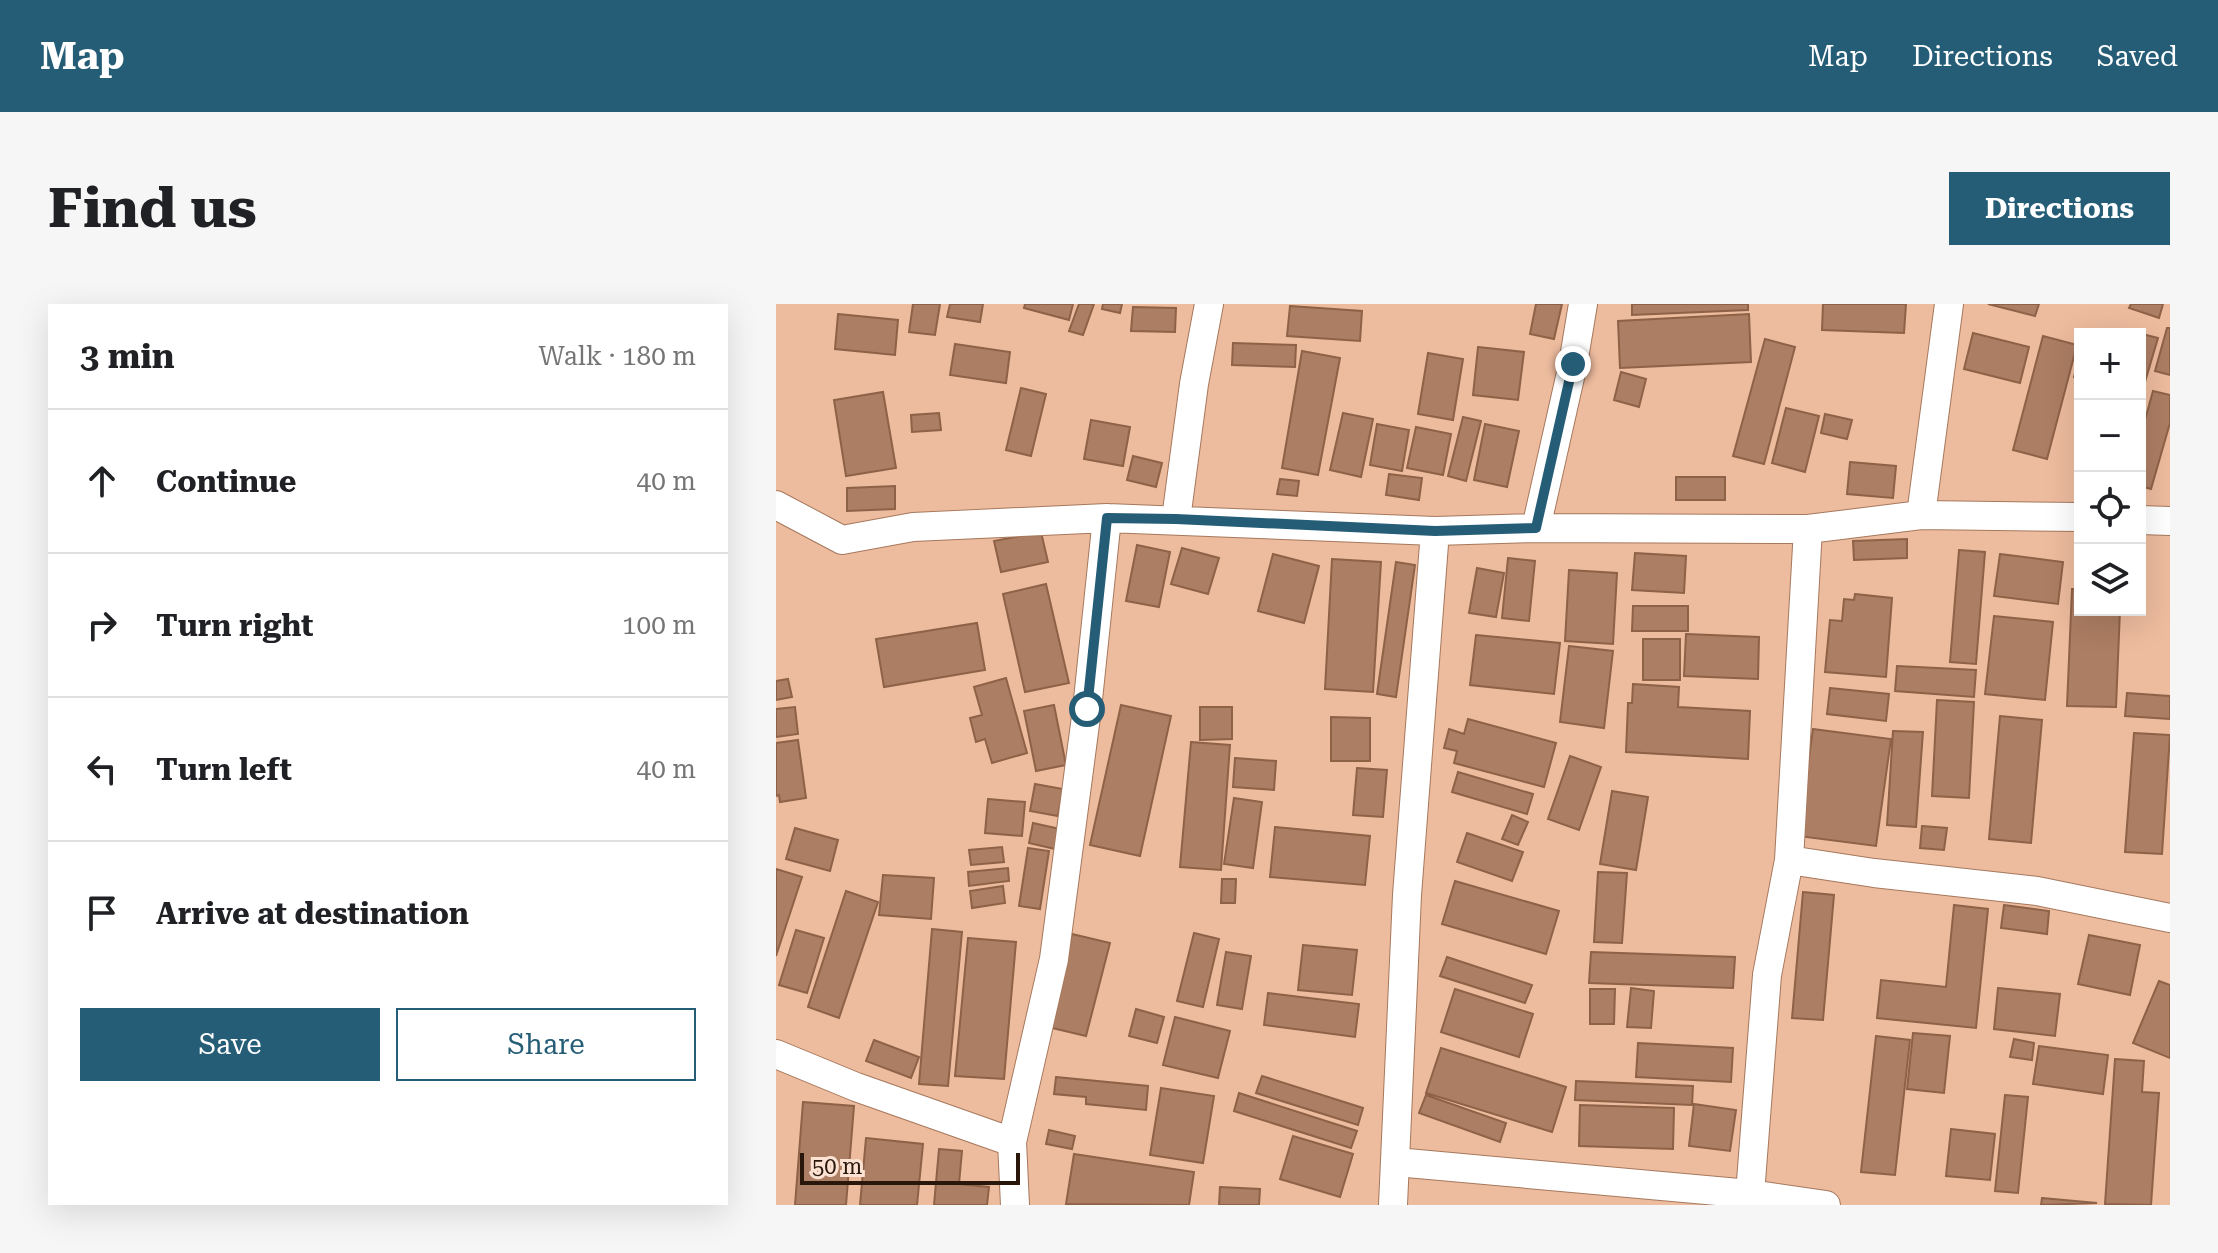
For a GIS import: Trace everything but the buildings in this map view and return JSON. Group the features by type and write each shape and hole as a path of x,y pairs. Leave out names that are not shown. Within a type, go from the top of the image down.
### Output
{"street":[{"path":"1176,519 1194,384 1209,304"},
{"path":"1536,528 1573,364 1583,304"},
{"path":"1921,515 1949,304"},
{"path":"776,505 842,540 913,527 1107,518 1435,531 1536,528 1808,529 1921,515 2074,517"},
{"path":"1015,1205 1012,1142 1054,959 1087,709 1107,518"},
{"path":"2146,520 2170,521"},
{"path":"1750,1194 1767,975 1789,860 1808,529"},
{"path":"1393,1205 1407,895 1435,531"},
{"path":"1789,860 2037,891 2170,918"},
{"path":"776,1054 856,1087 1012,1142"},
{"path":"1396,1162 1750,1194 1826,1205"}],"route":[{"path":"1087,709 1107,518 1435,531 1536,528 1573,364"}]}
